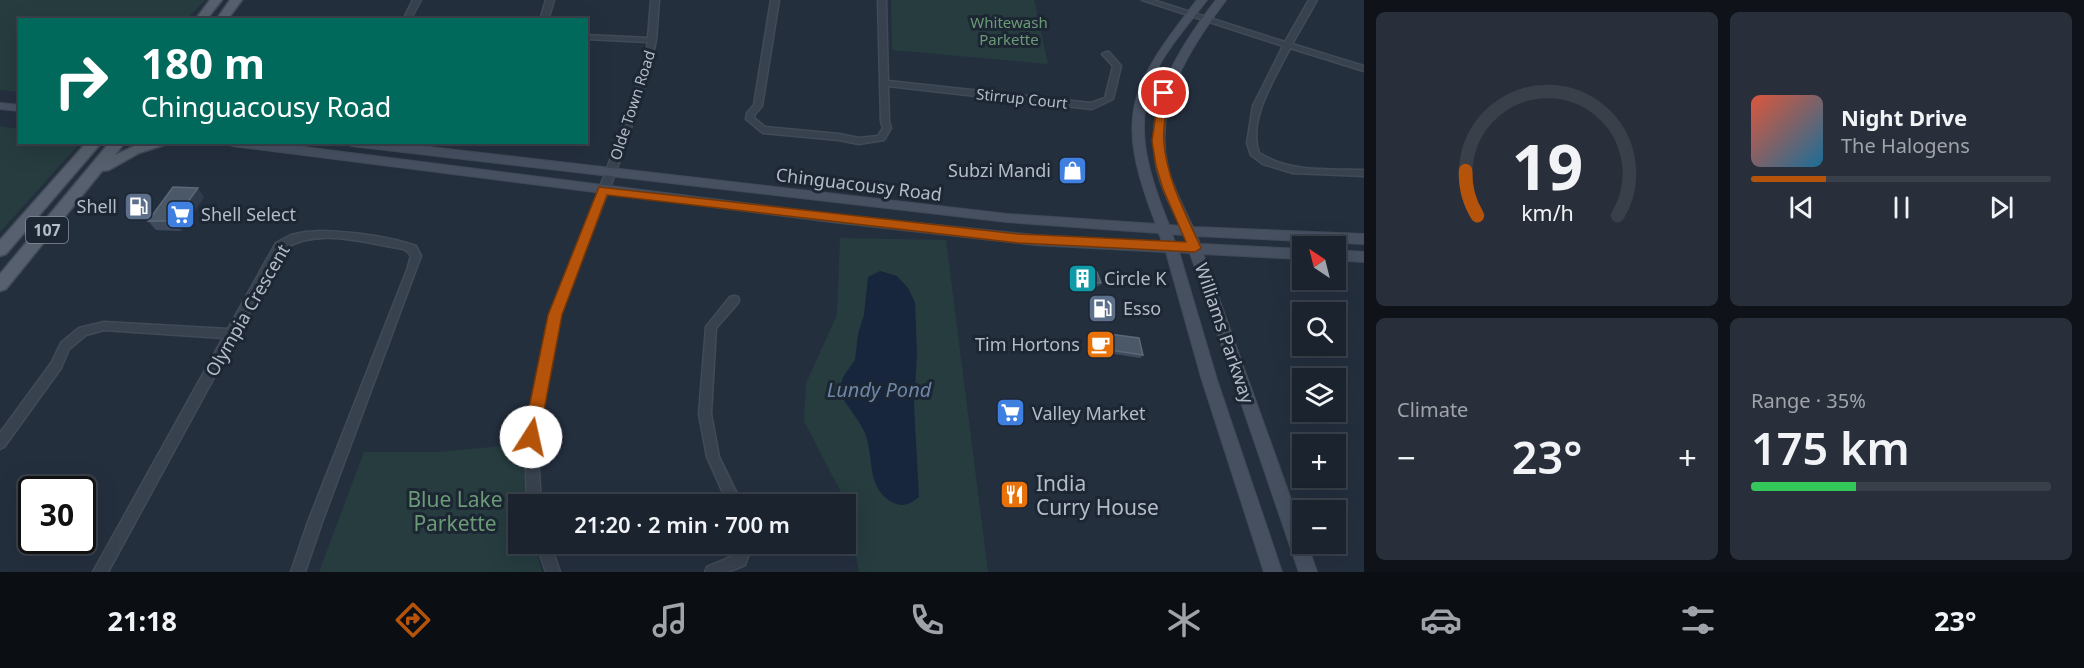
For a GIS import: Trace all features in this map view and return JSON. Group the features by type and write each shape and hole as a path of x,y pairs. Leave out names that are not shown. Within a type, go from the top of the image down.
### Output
{"main road":[{"path":"202,18 216,0"},
{"path":"222,18 236,0"},
{"name":"Williams Parkway","path":"1202,0 1162,52 1152,71 1139,107 1139,160 1147,189 1170,246 1201,353 1273,572"},
{"name":"Williams Parkway","path":"1221,0 1173,72 1164,93 1158,141 1169,189 1189,231 1308,572"},
{"path":"0,106 18,108"},
{"name":"107","path":"0,250 92,144"},
{"name":"107","path":"0,285 116,144"},
{"path":"93,174 134,150 153,144"},
{"name":"Chinguacousy Road","path":"247,144 603,190 987,235 1292,253"},
{"name":"Chinguacousy Road","path":"367,144 996,217 1189,231 1364,239"},
{"path":"1346,256 1364,257"}],"street":[{"path":"407,18 417,0"},
{"path":"545,18 550,0"},
{"name":"Olde Town Road","path":"534,494 531,437 553,324 561,296 610,174 644,78 652,40 655,0"},
{"path":"775,0 758,106 751,113 750,119 763,130 859,141 874,141 886,134 887,128 882,0"},
{"path":"1146,0 1364,69"},
{"path":"1313,0 1287,45 1257,106 1251,143 1255,154 1264,162 1288,170 1364,173"},
{"path":"588,37 652,40"},
{"name":"Stirrup Court","path":"884,83 1092,106 1102,104 1109,99 1117,66 1106,54"},
{"name":"Olympia Crescent","path":"100,572 280,246 288,238 307,234 404,246 412,249 416,256 298,572"},
{"path":"730,494 713,457 705,414 711,327 734,300"},
{"path":"0,443 57,365 65,346 82,331 104,326 232,334"},
{"path":"547,554 553,572"},
{"path":"712,572 740,560 742,554"}],"green space":[{"path":"0,0 205,0 188,18 18,18 18,92 0,90"},
{"name":"Whitewash Parkette","path":"891,0 1034,0 1048,64 892,50"},
{"path":"0,126 18,129 18,144 79,144 0,232"},
{"path":"840,238 946,240 988,572 859,572 856,554 856,494 842,494 804,421 806,383 837,315"},
{"name":"Blue Lake Parkette","path":"524,444 527,494 508,494 508,554 538,554 542,572 319,572 364,452 439,452"}],"water":[{"name":"Lundy Pond","path":"880,271 897,276 908,288 915,302 917,354 914,406 919,497 905,505 890,501 877,487 864,431 839,392 843,377 855,360 858,334 864,315 868,277"}],"building":[{"path":"173,187 198,188 174,221 148,221"},
{"path":"1070,271 1097,272 1101,283 1073,281"},
{"name":"Circle K","path":"1094,332 1139,338 1143,355 1097,348"}],"place":[{"name":"Subzi Mandi","path":"1072,170"},
{"name":"Shell","path":"138,206"},
{"name":"Shell Select","path":"180,214"},
{"name":"Circle K","path":"1083,278"},
{"name":"Esso","path":"1102,308"},
{"name":"Tim Hortons","path":"1101,344"},
{"name":"Valley Market","path":"1011,413"},
{"name":"India Curry House","path":"1015,495"}],"route":[{"path":"531,437 555,315 603,190 1035,240 1195,248 1169,189 1162,166 1158,141 1164,93"}]}
